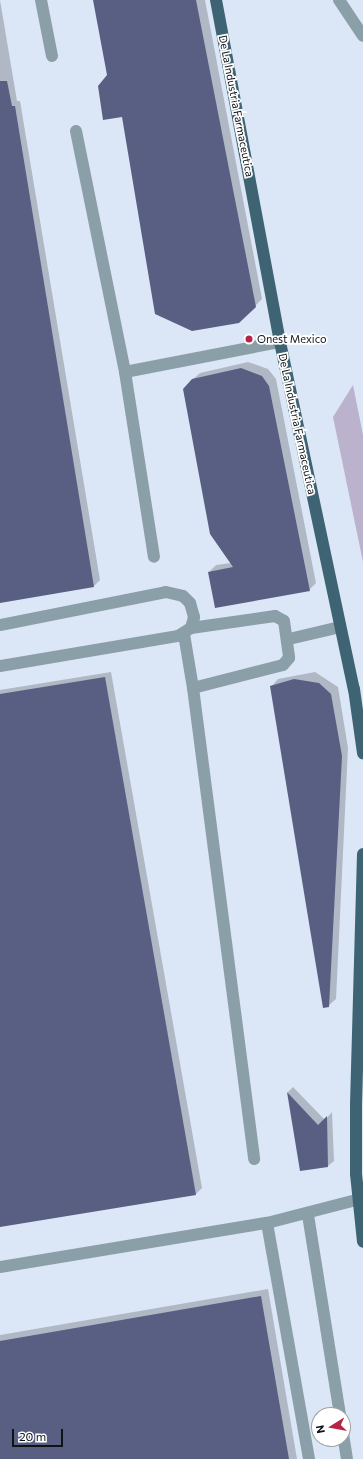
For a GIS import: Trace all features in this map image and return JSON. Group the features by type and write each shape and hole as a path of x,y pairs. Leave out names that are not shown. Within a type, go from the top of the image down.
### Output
{"main road":[{"name":"De La Industria Farmaceutica","path":"216,0 280,342 340,627 363,753"},
{"path":"363,854 356,1106 363,1242"}],"lane":[{"path":"41,0 52,56"},
{"path":"339,0 363,36"},
{"path":"76,131 125,372 154,557"},
{"path":"125,372 280,342"},
{"path":"0,625 166,592 183,596 190,603 194,616 188,631 193,688 254,1159"},
{"path":"0,666 188,631 279,616 289,639 290,658 283,665 193,688"},
{"path":"289,639 340,627"},
{"path":"0,1267 268,1223 308,1215 360,1199"},
{"path":"308,1215 339,1407"},
{"path":"268,1223 309,1459"},
{"path":"345,1447 347,1459"}],"shaded area":[{"path":"353,385 363,435 363,562 333,417"}],"building":[{"path":"93,0 196,0 256,307 239,323 192,331 155,314 122,117 103,120 98,86 107,75"},
{"path":"0,81 7,81 12,106 15,106 94,587 0,603"},
{"path":"241,368 262,376 269,386 310,591 215,608 208,572 233,567 210,534 183,389 192,379"},
{"path":"105,677 196,1195 0,1227 0,694"},
{"path":"294,679 319,683 331,694 342,756 329,1007 323,1008 270,686"},
{"path":"287,1092 318,1125 327,1116 328,1167 300,1171"},
{"path":"261,1296 289,1459 0,1459 0,1341"}],"place":[{"name":"Onest Mexico","path":"249,339"}]}
